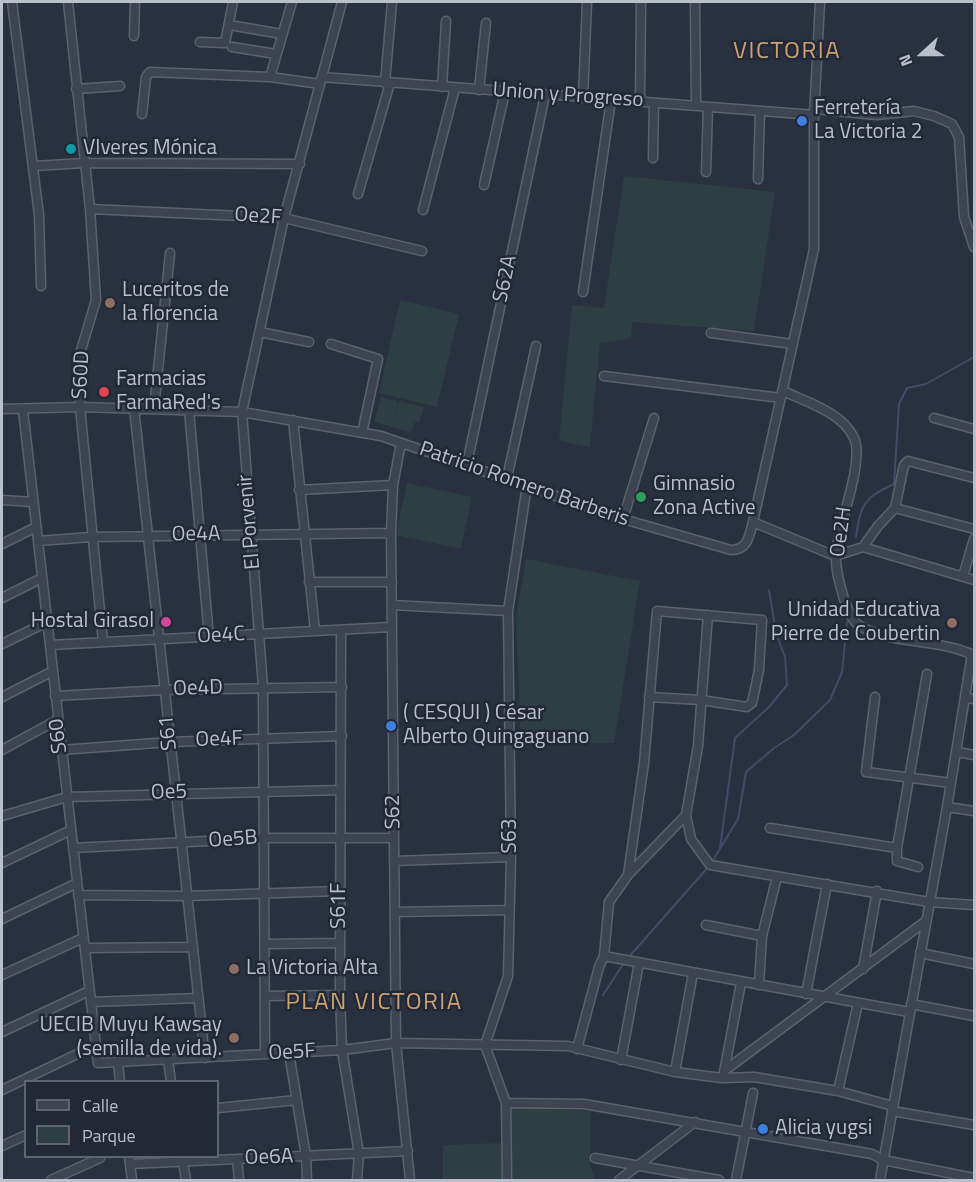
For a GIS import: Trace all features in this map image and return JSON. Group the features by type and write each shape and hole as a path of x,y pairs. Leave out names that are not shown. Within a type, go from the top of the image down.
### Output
{"street":[{"path":"12,2 34,166 39,215 41,286"},
{"name":"S60D","path":"68,2 90,209 96,300 80,357 80,407 103,642"},
{"path":"134,36 135,2"},
{"path":"200,42 225,43 232,2"},
{"path":"270,77 292,2"},
{"name":"El Porvenir","path":"265,1054 265,738 261,634 250,535 242,412 284,218 342,2"},
{"path":"358,194 387,83 392,2"},
{"path":"583,98 587,2"},
{"path":"640,102 641,2"},
{"path":"695,2 696,106"},
{"name":"Patricio Romero Barberis","path":"2,409 80,407 242,412 362,433 467,464 623,519 735,550 747,543 753,522 814,249 814,112 820,2"},
{"path":"442,87 446,21"},
{"path":"479,90 486,23"},
{"path":"235,26 282,34"},
{"path":"232,47 276,54"},
{"name":"Union y Progreso","path":"142,114 146,77 150,72 387,83 760,111 877,115 914,111 952,124 959,137 964,217 975,247"},
{"path":"76,89 120,86"},
{"path":"423,210 455,88"},
{"path":"484,184 505,92"},
{"name":"S62A","path":"467,464 545,95"},
{"path":"583,292 611,100"},
{"path":"653,158 654,103"},
{"path":"706,172 708,107"},
{"path":"758,179 760,111"},
{"path":"34,166 84,163 300,164"},
{"name":"Oe2F","path":"90,209 284,218 422,251"},
{"path":"154,409 170,253"},
{"path":"260,332 309,342"},
{"path":"711,333 793,344"},
{"path":"331,344 378,359 362,433"},
{"path":"507,478 536,346"},
{"path":"604,376 782,394"},
{"name":"Oe2H","path":"782,394 838,420 854,437 856,467 844,507 835,556 842,590 858,625 877,633 955,648 973,655"},
{"name":"S61","path":"134,408 205,1058"},
{"name":"S60","path":"23,410 98,1063"},
{"path":"189,410 209,636"},
{"path":"623,519 654,418"},
{"path":"934,418 975,429"},
{"path":"293,420 315,631"},
{"name":"S62","path":"401,443 393,485 391,532 396,1043 410,1180"},
{"path":"863,547 895,508 904,465 908,461 975,478"},
{"path":"299,490 393,485"},
{"name":"S63","path":"485,1045 508,976 511,857 508,611 527,485"},
{"path":"2,500 33,502"},
{"path":"895,508 975,529"},
{"path":"753,522 835,556 863,547 975,580"},
{"path":"2,544 36,527"},
{"name":"Oe4A","path":"38,541 91,537 391,532"},
{"path":"963,576 975,539"},
{"path":"2,598 42,578"},
{"path":"309,582 393,582"},
{"path":"392,605 508,611"},
{"path":"628,875 644,763 649,697 657,611 762,620 759,670 752,703 747,707 701,700 649,697"},
{"path":"708,615 698,746 686,815 691,839 710,865 877,891 929,902 975,905"},
{"path":"2,644 47,622"},
{"name":"Oe4C","path":"50,645 391,627"},
{"name":"S61F","path":"341,630 340,995 342,1050 359,1154 357,1180"},
{"path":"880,1180 951,783 970,699 973,655"},
{"path":"2,697 53,671"},
{"path":"918,867 897,861 897,848 927,674"},
{"name":"Oe4D","path":"55,696 164,690 342,687"},
{"path":"875,697 866,772 951,783"},
{"path":"2,750 57,720"},
{"name":"Oe4F","path":"61,750 170,742 342,736"},
{"path":"957,753 975,755"},
{"name":"Oe5","path":"2,816 67,797 264,790 340,790"},
{"path":"947,807 975,811"},
{"path":"577,1048 604,956 609,902 628,875 686,815"},
{"path":"770,828 897,848"},
{"path":"2,863 71,830"},
{"name":"Oe5B","path":"73,848 265,838 394,838"},
{"path":"394,861 511,857"},
{"path":"759,985 762,936 777,877"},
{"path":"2,919 76,883"},
{"path":"807,994 827,884"},
{"path":"78,896 266,895 339,891"},
{"path":"863,969 877,891"},
{"path":"395,912 509,910"},
{"path":"723,1074 926,921"},
{"path":"706,925 762,936"},
{"path":"2,975 83,938"},
{"path":"266,944 340,943"},
{"path":"85,948 193,947"},
{"path":"920,953 975,964"},
{"path":"604,956 825,998 975,1016"},
{"path":"621,1059 639,963"},
{"path":"675,1072 693,973"},
{"path":"723,1074 741,983"},
{"path":"2,1032 89,991"},
{"path":"265,996 340,995"},
{"path":"91,1002 198,999"},
{"path":"838,1091 858,1002"},
{"name":"Oe5F","path":"98,1063 342,1050 396,1043 577,1048 675,1072 754,1077 838,1091 893,1108 975,1125"},
{"path":"2,1090 96,1045"},
{"path":"485,1045 506,1103 507,1180"},
{"path":"289,1053 308,1180"},
{"path":"168,1060 171,1080"},
{"path":"118,1063 120,1080"},
{"path":"736,1180 753,1094"},
{"path":"219,1108 297,1100"},
{"path":"506,1103 584,1104 872,1154 883,1160 975,1178"},
{"path":"619,1180 695,1122"},
{"path":"2,1146 24,1136"},
{"name":"Oe6A","path":"130,1160 237,1159 408,1151"},
{"path":"51,1180 100,1158"},
{"path":"182,1158 186,1180"},
{"path":"595,1158 719,1180"},
{"path":"237,1159 239,1180"},
{"path":"130,1160 132,1180"}],"green space":[{"path":"624,176 775,192 754,331 632,322 631,338 600,343 590,447 559,441 572,305 604,308"},
{"path":"400,300 459,314 437,407 379,393"},
{"path":"381,397 398,401 395,415 399,401 424,407 419,423 415,422 411,432 374,422"},
{"path":"407,483 472,497 461,549 396,535"},
{"path":"526,559 640,581 614,743 521,744 516,616"},
{"path":"509,1107 591,1111 590,1165 595,1180 511,1180"},
{"path":"502,1143 503,1180 443,1180 443,1145"}],"waterway":[{"path":"856,537 862,509 866,503 876,493 894,484 899,404 907,388 926,384 974,357"},
{"path":"720,848 735,738 769,707 787,685 785,657 776,633 769,590"},
{"path":"628,958 710,865 738,819 746,772 774,748 794,735 830,700 842,672 847,622"},
{"path":"603,995 624,963"}],"place":[{"name":"Ferretería La Victoria 2","path":"802,121"},
{"name":"VIveres Mónica","path":"71,149"},
{"name":"Luceritos de la florencia","path":"110,303"},
{"name":"Farmacias FarmaRed's","path":"104,392"},
{"name":"Gimnasio Zona Active","path":"641,497"},
{"name":"Hostal Girasol","path":"166,622"},
{"name":"Unidad Educativa Pierre de Coubertin","path":"952,623"},
{"name":"( CESQUI ) César Alberto Quingaguano","path":"391,726"},
{"name":"La Victoria Alta","path":"234,969"},
{"name":"UECIB Muyu Kawsay (semilla de vida).","path":"234,1038"},
{"name":"Alicia yugsi","path":"763,1129"}],"district":[{"name":"VICTORIA","path":"787,52"},
{"name":"PLAN VICTORIA","path":"374,1003"}]}
